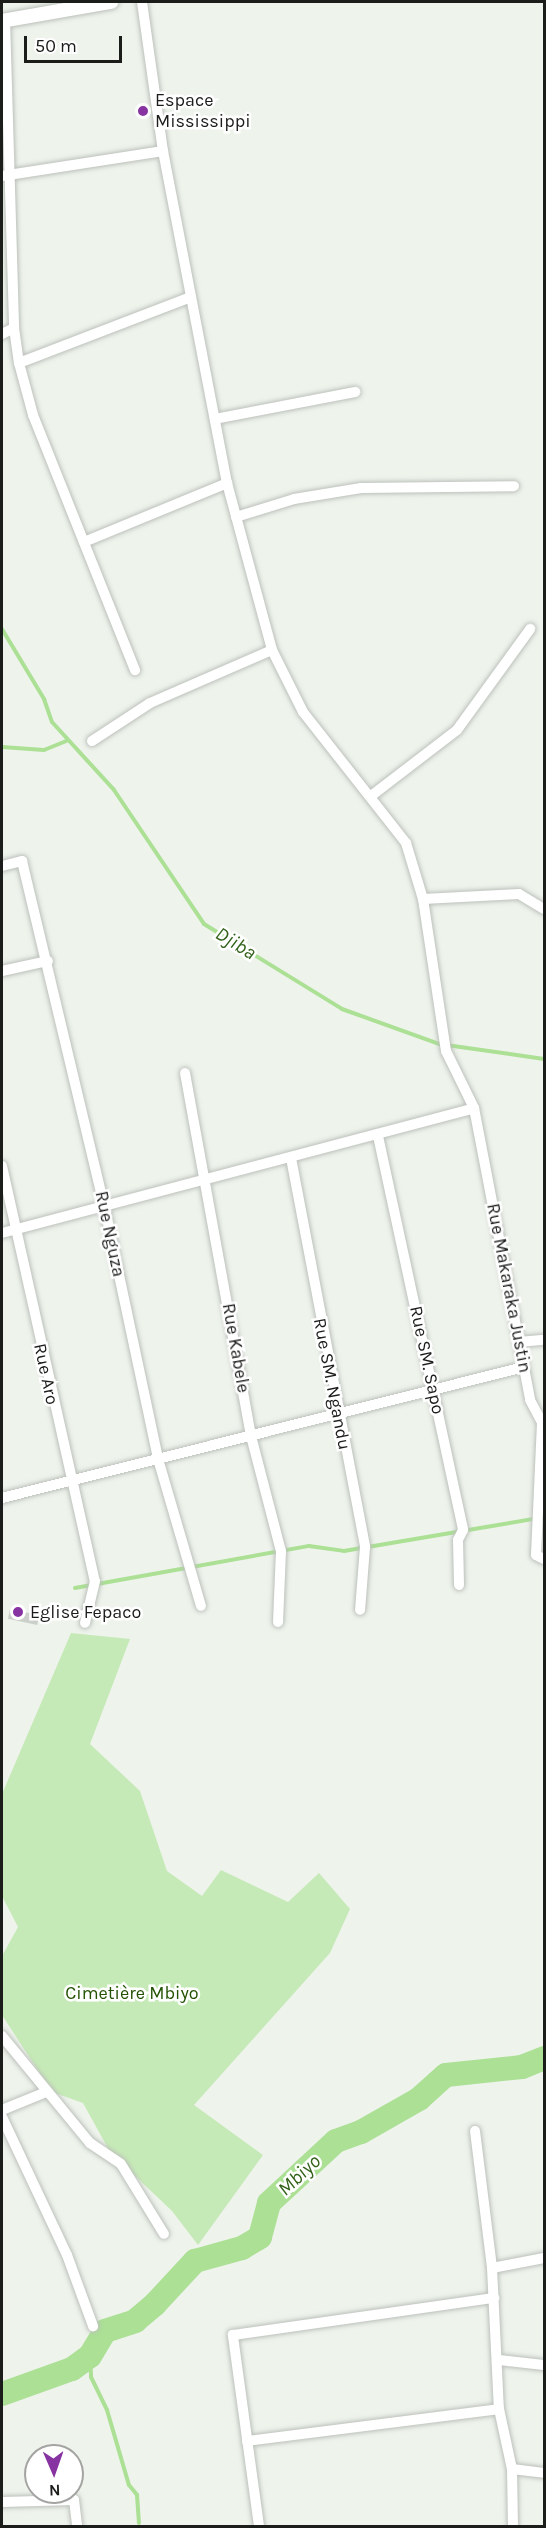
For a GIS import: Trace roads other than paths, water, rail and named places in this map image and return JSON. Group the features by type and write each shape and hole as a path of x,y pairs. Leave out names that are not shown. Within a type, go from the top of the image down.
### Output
{"street":[{"path":"111,2 3,21 6,175 14,328 19,363 33,415 135,670"},
{"name":"Rue Makaraka Justin","path":"142,2 163,151 227,483 272,650 303,712 406,843 423,899 446,1051 474,1108 530,1400 543,1423 536,1555 544,1559"},
{"path":"6,175 163,151"},
{"path":"19,363 190,297"},
{"path":"2,334 14,328"},
{"path":"215,418 355,392"},
{"path":"84,542 227,483"},
{"path":"236,517 294,499 361,488 514,486"},
{"path":"370,796 458,730 530,629"},
{"path":"92,741 150,703 272,650"},
{"name":"Rue Nguza","path":"2,866 22,861 48,961 105,1209 158,1459 201,1606"},
{"path":"423,899 519,894 544,909"},
{"path":"2,971 48,961"},
{"name":"Rue Kabele","path":"184,1072 251,1436 281,1551 278,1622"},
{"path":"2,1233 105,1209 474,1108"},
{"name":"Rue SM. Sapo","path":"378,1136 463,1530 458,1540 459,1585"},
{"name":"Rue SM. Ngandu","path":"291,1158 337,1414 365,1547 360,1611"},
{"name":"Rue Aro","path":"2,1166 68,1480 94,1581 85,1623"},
{"path":"519,1342 544,1340"},
{"path":"2,1498 524,1367"},
{"path":"2,2036 90,2143 121,2164 164,2234"},
{"path":"2,2110 46,2092"},
{"path":"2,2117 67,2255 93,2326"},
{"path":"475,2131 492,2268 500,2360 500,2409 512,2469 510,2526"},
{"path":"492,2268 544,2258"},
{"path":"259,2526 232,2336 494,2298"},
{"path":"500,2360 544,2365"},
{"path":"247,2441 500,2409"},
{"path":"512,2469 544,2473"},
{"path":"2,2502 74,2500 77,2526"}],"waterway":[{"name":"Djiba","path":"2,629 44,699 52,722 114,790 204,924 342,1009 439,1044 544,1059"},
{"name":"Djiba","path":"2,747 44,750 66,741"},
{"path":"75,1588 309,1546 344,1551 544,1517"},
{"name":"Mbiyo","path":"2,2394 72,2369 90,2356 105,2331 135,2321 155,2304 195,2261 242,2248 260,2237 269,2203 336,2141 361,2132 419,2099 446,2075 522,2067 544,2058"},
{"path":"90,2356 91,2377 107,2410 129,2485 137,2495 139,2523"}],"place":[{"name":"Espace Mississippi","path":"143,111"},
{"name":"Eglise Fepaco","path":"18,1612"}],"park label":[{"name":"Cimetière Mbiyo","path":"132,1993"}]}
